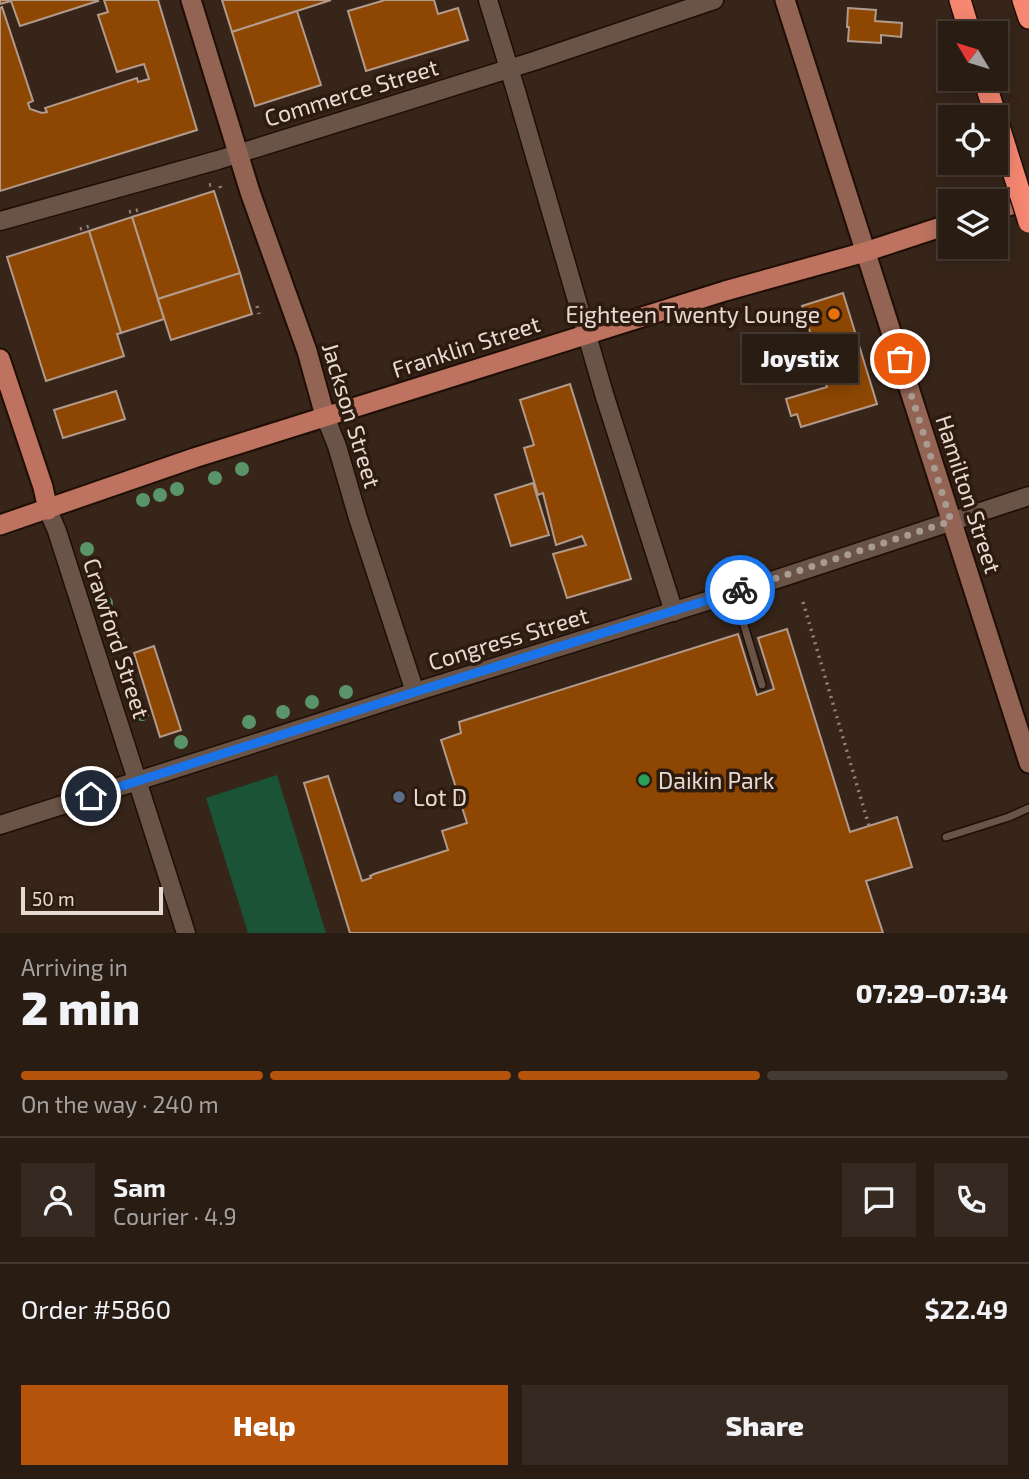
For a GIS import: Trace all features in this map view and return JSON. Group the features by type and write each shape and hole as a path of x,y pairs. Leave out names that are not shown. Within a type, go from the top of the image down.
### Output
{"highway":[{"path":"960,0 966,21"},
{"path":"1023,0 1029,18"},
{"path":"988,91 1029,222"}],"main road":[{"name":"Jackson Street","path":"191,0 250,192 307,351 325,416"},
{"name":"Hamilton Street","path":"785,0 1029,763"},
{"path":"1008,206 1029,199"},
{"name":"Franklin Street","path":"0,525 187,460 325,416 938,228"},
{"name":"Crawford Street","path":"0,359 43,487 48,510"}],"street":[{"path":"488,0 605,397 674,612"},
{"name":"Commerce Street","path":"0,221 239,154 508,69 714,0"},
{"name":"Jackson Street","path":"325,416 337,446 415,692"},
{"name":"Congress Street","path":"0,825 674,612 1029,496"},
{"name":"Crawford Street","path":"48,510 186,933"}],"lane":[{"path":"734,592 762,685"},
{"path":"947,836 1029,808"}],"path":[{"path":"209,185 218,185 222,192"},
{"path":"129,212 138,210"},
{"path":"80,229 90,226"},
{"path":"257,306 259,314"},
{"path":"803,602 869,827"}],"green space":[{"path":"277,775 326,933 248,933 206,798"}],"building":[{"path":"0,0 98,1 20,26 11,1 0,4"},
{"path":"104,0 158,0 197,130 0,191 0,8 2,7 33,101 28,103 30,109 42,113 47,112 45,108 137,78 138,82 149,79 144,64 117,72 98,15 108,12"},
{"path":"222,0 331,0 232,32"},
{"path":"385,0 434,0 438,14 458,8 468,40 366,71 348,11"},
{"path":"848,8 876,10 875,21 902,23 901,37 881,35 881,43 848,41"},
{"path":"297,11 321,85 255,106 232,32"},
{"path":"214,191 240,273 158,299 132,217"},
{"path":"132,217 164,319 121,333 89,231"},
{"path":"89,231 121,333 117,334 124,356 46,381 7,257"},
{"path":"240,273 252,314 171,340 158,299"},
{"path":"843,293 877,404 801,427 797,414 791,416 786,399 827,387 802,306"},
{"path":"570,384 631,579 567,598 553,554 586,545 582,536 556,545 543,493 538,495 524,448 534,445 520,400"},
{"path":"116,391 125,419 63,438 54,410"},
{"path":"533,483 549,535 511,546 495,495"},
{"name":"Daikin Park","path":"787,629 850,832 897,817 912,867 866,881 883,933 350,933 304,783 328,776 362,881 374,874 448,850 442,831 467,823 441,740 461,733 459,722 738,634 757,695 774,689 758,638"},
{"path":"154,646 181,730 160,737 134,653"}],"way so far":[{"path":"740,590 951,521 900,359"}],"place":[{"name":"Eighteen Twenty Lounge","path":"834,314"},
{"name":"Joystix","path":"900,359"},
{"name":"Daikin Park","path":"644,780"},
{"name":"Lot D","path":"399,797"}],"route":[{"path":"91,796 740,590"}]}
